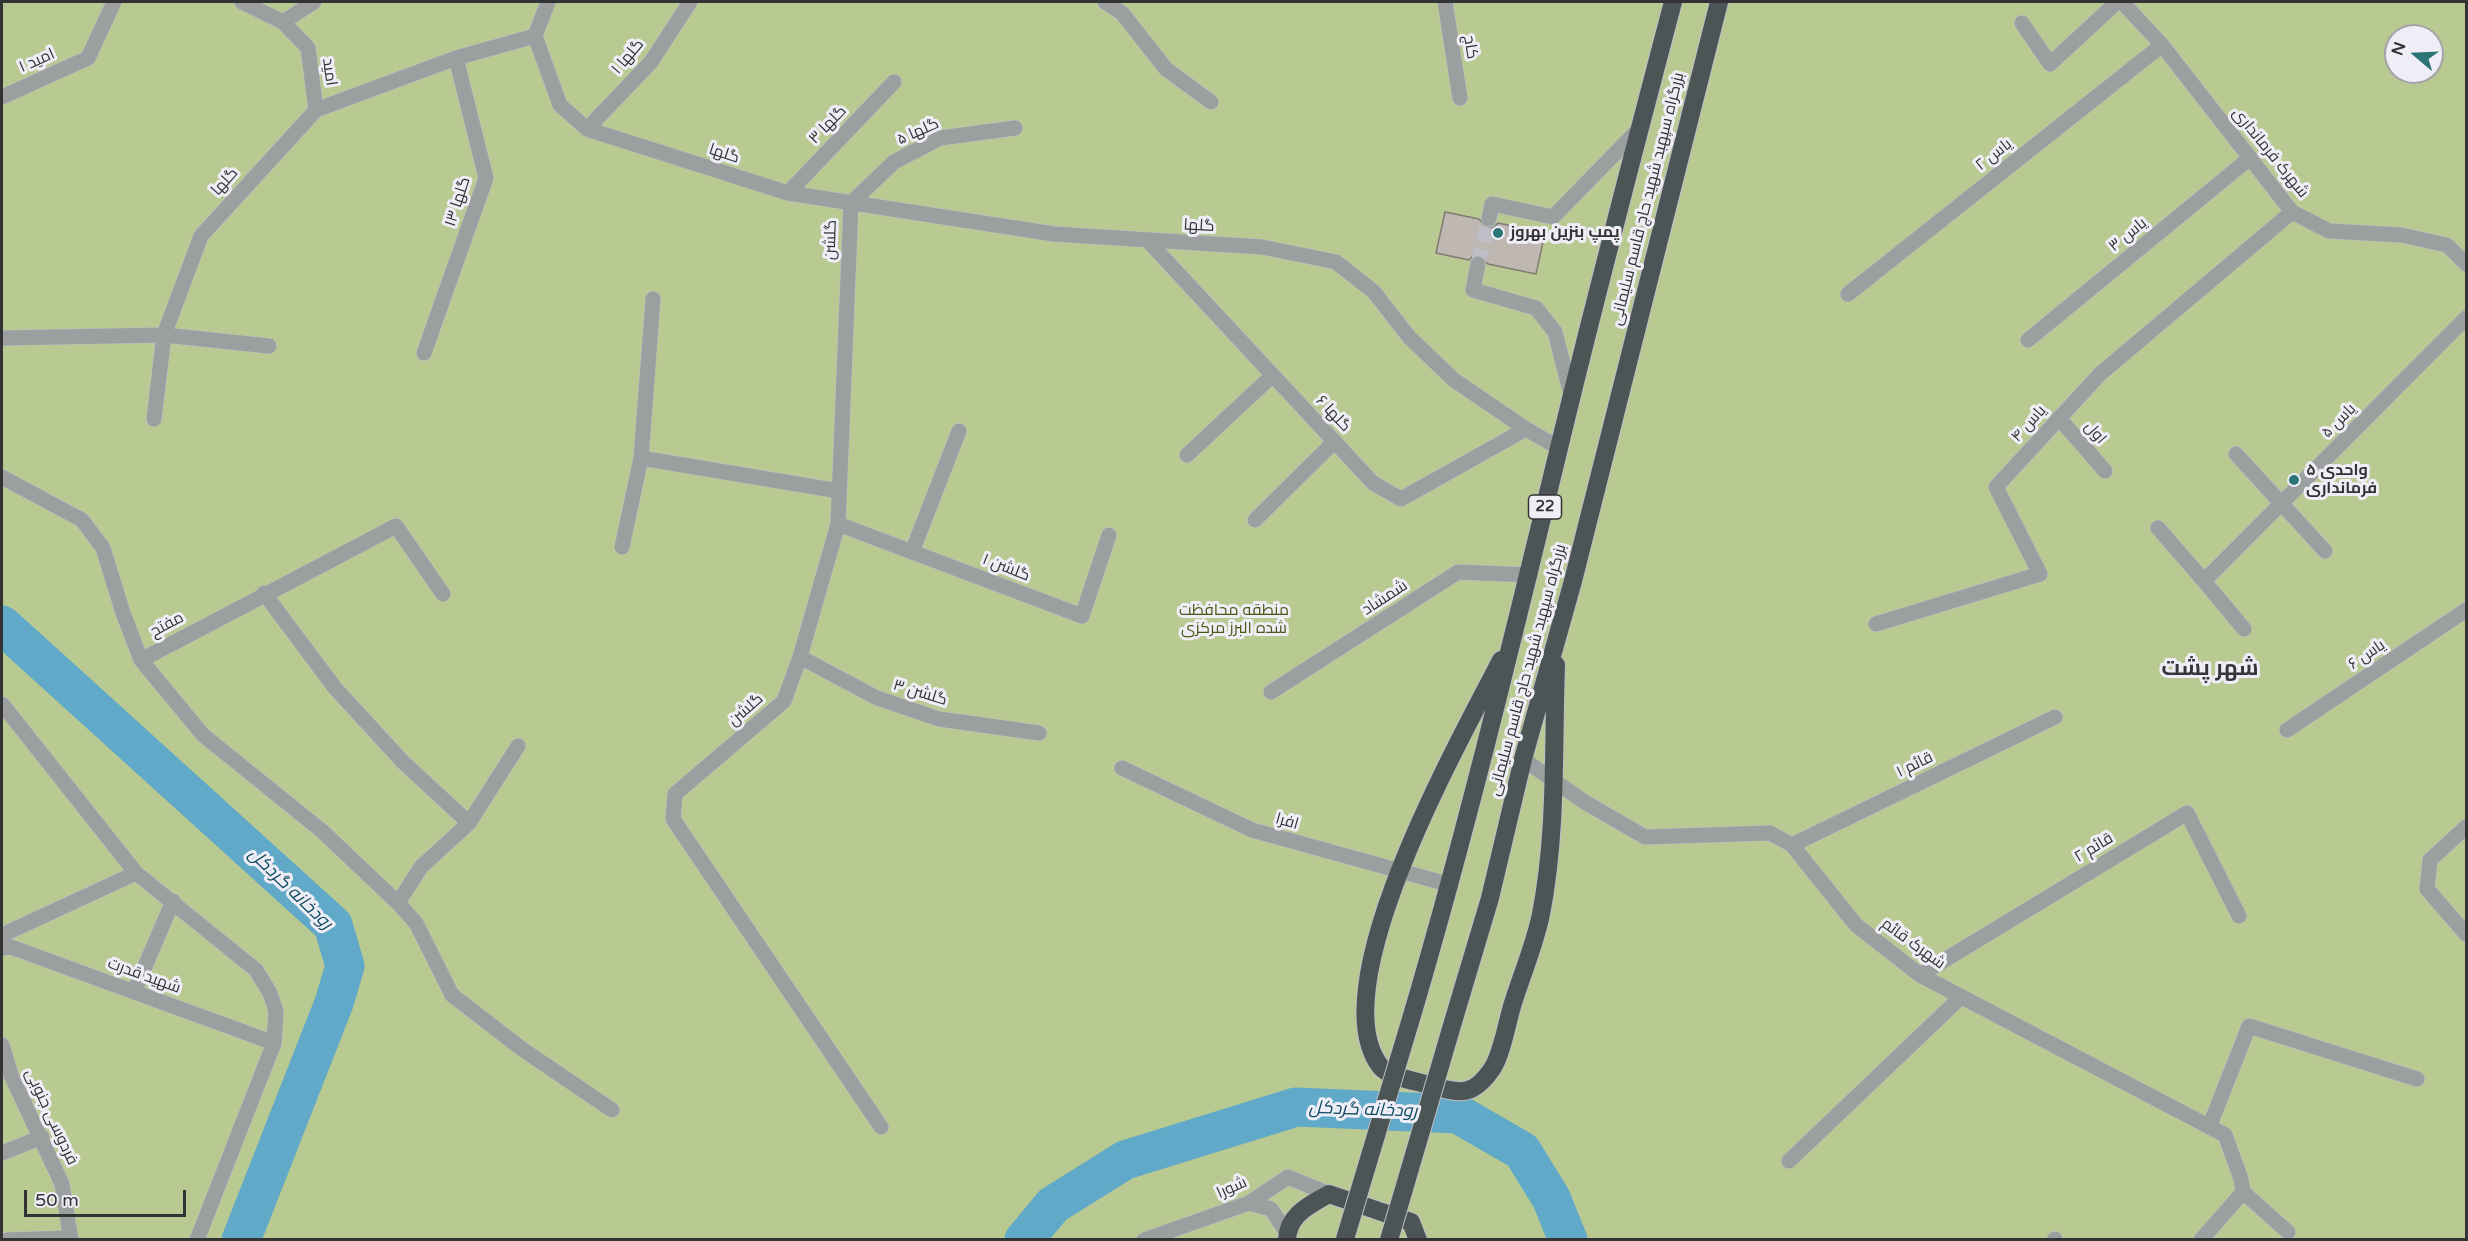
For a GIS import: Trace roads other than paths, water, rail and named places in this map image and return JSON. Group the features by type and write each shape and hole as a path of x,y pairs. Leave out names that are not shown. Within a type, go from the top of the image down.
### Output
{"highway":[{"name":"بزرگراه سپهبد شهید حاج قاسم سلیمانی","path":"1345,1239 1450,885 1673,2"},
{"name":"بزرگراه سپهبد شهید حاج قاسم سلیمانی","path":"1389,1239 1490,898 1522,759 1557,636 1719,2"},
{"path":"1515,632 1399,870 1385,909 1368,977 1364,1023 1370,1051 1382,1069 1461,1093 1475,1089 1493,1067 1540,916 1553,827 1552,780 1557,636"},
{"path":"1287,1236 1300,1210 1329,1194 1411,1222 1418,1239"}],"street":[{"name":"امید ۱","path":"2,97 88,58 114,2"},
{"name":"امید","path":"242,2 283,22 308,48 316,110"},
{"path":"283,22 314,2"},
{"path":"535,36 548,2"},
{"name":"گلها ۱","path":"587,129 651,62 690,2"},
{"path":"1105,2 1122,13 1166,69 1211,102"},
{"name":"کاج","path":"1445,2 1460,98"},
{"path":"2022,23 2050,64 2117,2"},
{"name":"شهرک فرمانداری","path":"2122,2 2162,45 2292,212 2329,231 2401,235 2447,245 2466,264"},
{"name":"گلها","path":"154,419 164,335 201,236 316,110 456,58 535,36 560,105 587,129 788,193 1054,234 1262,247 1336,262 1374,291 1408,337 1454,381 1526,429 1559,447"},
{"name":"یاس ۲","path":"1848,294 2162,45"},
{"name":"گلها ۱۳","path":"424,353 486,178 456,58"},
{"name":"گلها ۳","path":"788,193 894,82"},
{"name":"گلها ۵","path":"851,203 894,162 940,138 1015,128"},
{"path":"1489,219 1492,204 1553,217 1640,129"},
{"name":"یاس ۳","path":"2028,340 2250,158"},
{"name":"گلشن","path":"851,203 838,524 800,657 784,701 675,794 673,819 881,1127"},
{"name":"یاس ۴","path":"1876,624 2040,574 1996,487 2100,374 2292,212"},
{"name":"گلها ۶","path":"1148,241 1373,483 1401,498 1526,429"},
{"path":"1478,264 1473,290 1536,308 1555,332 1572,399"},
{"path":"622,547 641,458 653,299"},
{"name":"یاس ۵","path":"2204,580 2466,318"},
{"path":"2,338 164,335 269,346"},
{"path":"1187,455 1273,375"},
{"name":"اول","path":"2059,418 2105,471"},
{"path":"912,552 959,431"},
{"path":"1255,520 1334,442"},
{"path":"2236,454 2283,502 2325,550"},
{"path":"641,458 839,491"},
{"name":"مفتح","path":"2,477 82,520 89,529 103,548 141,660 264,593 396,526 443,594"},
{"name":"گلشن ۱","path":"838,524 1082,616 1109,535"},
{"path":"2158,528 2244,629"},
{"name":"شمشاد","path":"1271,692 1458,572 1530,574"},
{"path":"264,593 335,688 403,762 469,823"},
{"name":"یاس ۶","path":"2287,730 2466,610"},
{"name":"گلشن ۳","path":"800,657 877,698 939,719 1039,733"},
{"path":"141,660 203,735 322,831 398,903 416,923 452,994 522,1049 612,1110"},
{"path":"2,704 136,873 256,970 270,993 276,1011 274,1043 197,1239"},
{"name":"قائم ۱","path":"1792,845 2055,717"},
{"path":"398,903 421,867 469,823 518,746"},
{"name":"شهرک قائم","path":"1522,759 1552,780 1646,837 1770,833 1792,845 1856,925 1920,975 2225,1134 2241,1179 2243,1192"},
{"name":"افرا","path":"1122,768 1251,830 1450,885"},
{"name":"قائم ۲","path":"1920,975 2187,813 2240,916"},
{"path":"2466,827 2430,860 2427,890 2466,934"},
{"path":"2,935 136,873"},
{"path":"134,992 173,901"},
{"name":"شهید قدرت","path":"2,948 11,947 274,1043"},
{"path":"1789,1161 1961,996"},
{"path":"2210,1125 2249,1026 2417,1079"},
{"name":"فردوسی جنوبی","path":"2,1045 11,1075 42,1137 62,1184 70,1239"},
{"path":"2,1153 42,1137"},
{"name":"شورا","path":"1144,1239 1249,1203 1288,1177 1329,1194"},
{"path":"2201,1239 2243,1192 2289,1232"},
{"path":"1249,1203 1271,1209 1287,1236"},
{"path":"7,1239 70,1239"}],"waterway":[{"name":"رودخانه گردکل","path":"2,625 333,925 345,966 334,1003 241,1240"},
{"name":"رودخانه گردکل","path":"1024,1240 1053,1205 1125,1160 1296,1107 1458,1114 1522,1151 1551,1198 1568,1240"}],"tunnel":[{"path":"1478,264 1489,219"}],"place":[{"name":"پمپ بنزین بهروز","path":"1498,233"},
{"name":"۵ واحدی فرمانداری","path":"2294,480"}],"district":[{"name":"شهر پشت","path":"2210,669"}],"park label":[{"name":"منطقه محافظت شده البرز مرکزی","path":"1234,620"}]}
